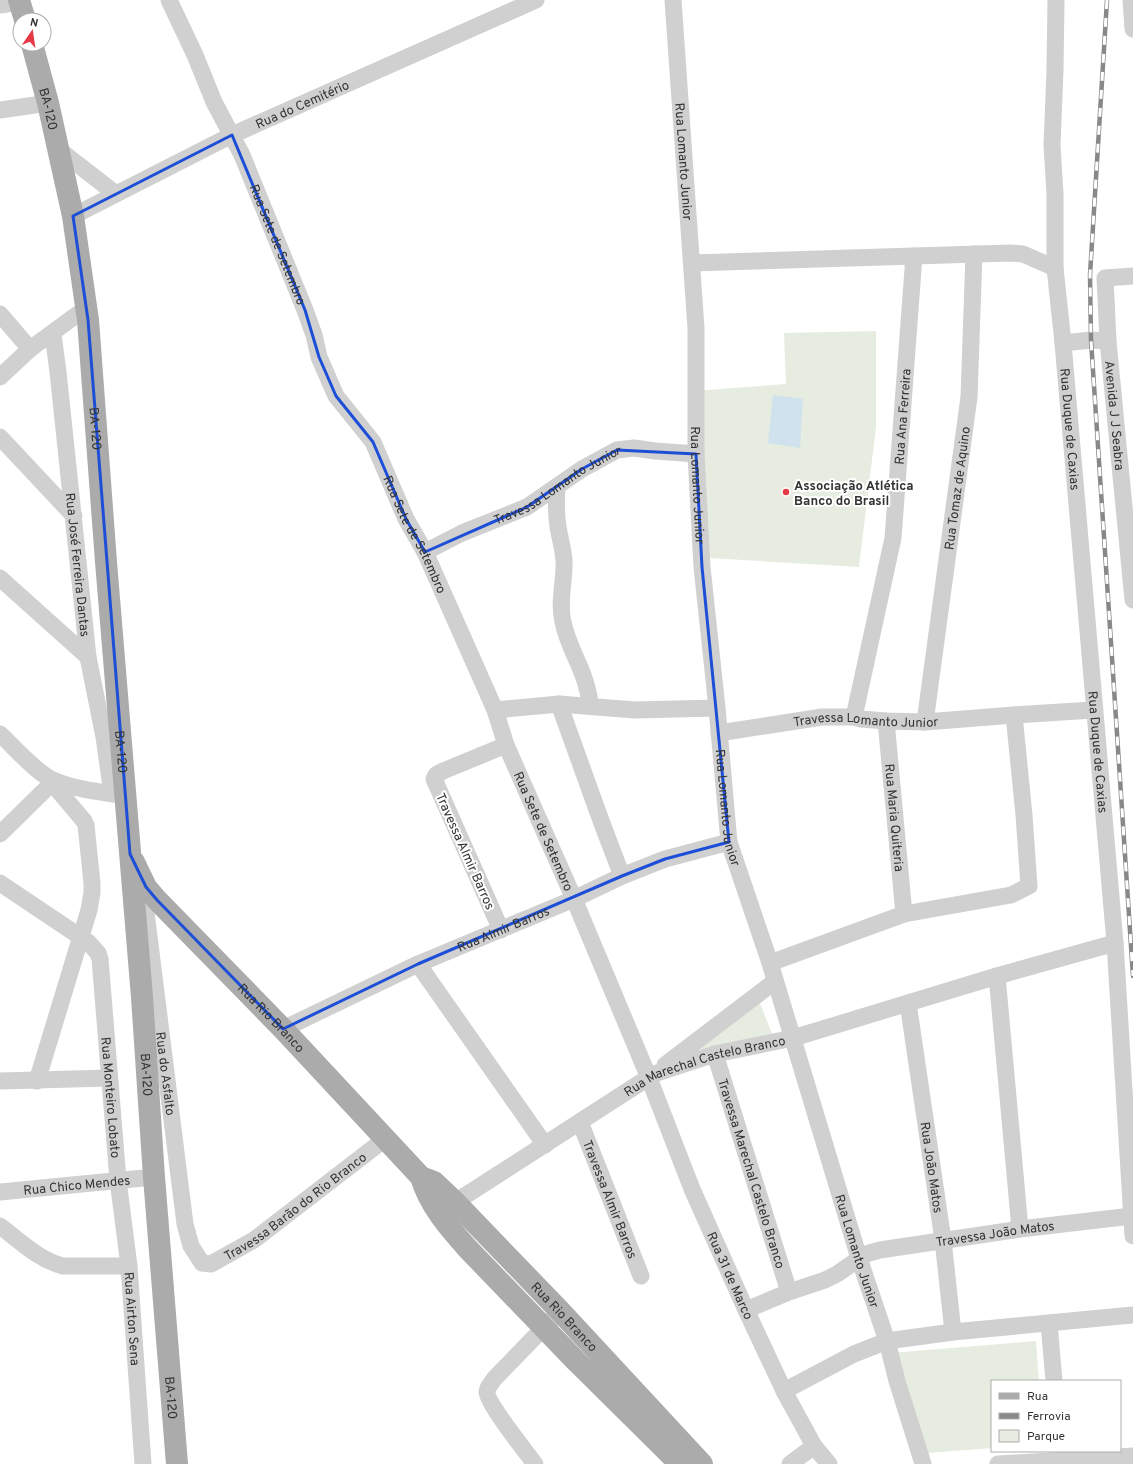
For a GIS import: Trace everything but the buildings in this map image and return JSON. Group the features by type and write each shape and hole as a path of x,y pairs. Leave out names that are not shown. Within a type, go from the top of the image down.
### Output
{"main road":[{"name":"BA-120","path":"34,52 48,103 73,216 86,308 108,593 119,795 130,854 176,1464"},
{"name":"Rua Rio Branco","path":"130,854 146,887 157,900 283,1029 421,1177 434,1182 447,1208 454,1234 629,1415 680,1464"},
{"name":"Rua Rio Branco","path":"447,1208 560,1311 702,1464"}],"street":[{"name":"Rua Sete de Setembro","path":"169,0 195,55 214,102 242,155 305,310 314,335 319,357 336,396 373,442 406,520 425,552 495,710 506,745 652,1076"},
{"name":"Rua do Cemitério","path":"73,216 232,135 536,0"},
{"name":"Rua Lomanto Junior","path":"673,0 696,328 696,454 702,567 729,842 770,963 774,982 793,1038 859,1258 887,1341 897,1381 923,1464"},
{"name":"Rua Duque de Caxias","path":"1056,0 1052,145 1055,194 1055,268 1063,343 1115,943 1133,1236"},
{"path":"1131,0 1133,28"},
{"path":"0,110 48,103"},
{"path":"58,149 116,194"},
{"path":"692,263 1010,252 1023,254 1055,268"},
{"name":"Rua Tomaz de Aquino","path":"925,722 969,397 974,254"},
{"name":"Rua Ana Ferreira","path":"854,717 893,538 914,256"},
{"name":"Avenida J J Seabra","path":"1133,276 1105,278 1108,341 1133,600"},
{"path":"0,377 30,349 53,334 86,308"},
{"path":"0,314 30,349"},
{"name":"Rua José Ferreira Dantas","path":"53,334 74,516 88,657 106,749 119,795"},
{"path":"1063,343 1091,340 1108,341"},
{"path":"0,437 74,516"},
{"name":"Travessa Lomanto Junior","path":"425,552 462,533 526,507 582,469 617,450 634,448 696,454"},
{"path":"557,487 557,520 564,560 561,610 562,620 584,676 589,692 590,706"},
{"path":"0,578 88,657"},
{"path":"495,710 560,704 635,710 717,708"},
{"path":"560,704 622,876"},
{"name":"Travessa Lomanto Junior","path":"718,733 822,717 854,717 886,722 925,722 1094,710"},
{"path":"770,963 904,914 1010,896 1029,886 1025,823 1014,715"},
{"name":"Rua Maria Quiteria","path":"886,722 904,914"},
{"path":"0,734 49,780 84,821 86,826 92,893 89,910 36,1081"},
{"name":"Travessa Almir Barros","path":"501,930 434,779 436,775 443,770 506,745"},
{"path":"49,780 119,795"},
{"path":"0,834 49,780"},
{"name":"Rua Almir Barros","path":"283,1029 418,964 574,899 622,876 666,859 729,842"},
{"name":"Rua do Asfalto","path":"142,879 185,1224 191,1246 202,1263"},
{"name":"Rua Monteiro Lobato","path":"0,883 80,937 95,949 100,959 118,1180 129,1266"},
{"name":"Rua Marechal Castelo Branco","path":"447,1208 652,1076 715,1054 793,1038 998,976 1115,943"},
{"path":"418,964 545,1145"},
{"path":"998,976 1020,1229"},
{"path":"652,1076 774,982"},
{"name":"Rua João Matos","path":"908,1003 943,1240 953,1332"},
{"name":"Travessa Marechal Castelo Branco","path":"715,1054 789,1292"},
{"name":"Rua 31 de Marco","path":"652,1076 692,1189 746,1310 784,1391 814,1446 829,1464"},
{"path":"0,1081 109,1078"},
{"name":"Travessa Almir Barros","path":"580,1122 642,1276"},
{"name":"Travessa Barão do Rio Branco","path":"202,1263 211,1264 254,1240 385,1139"},
{"name":"Rua Chico Mendes","path":"0,1192 154,1177"},
{"name":"Travessa João Matos","path":"746,1310 789,1292 831,1277 866,1254 880,1250 1020,1229 1132,1216"},
{"name":"Rua Airton Sena","path":"0,1226 41,1257 52,1263 63,1266 129,1266 142,1464"},
{"path":"535,1464 489,1399 487,1393 494,1379 560,1311"},
{"path":"784,1391 854,1354 887,1341 953,1332 1133,1316"},
{"path":"1049,1323 1054,1380"},
{"path":"790,1464 814,1446"},
{"path":"998,1464 1059,1456 1084,1462 1133,1456"}],"highlighted area":[{"path":"232,135 305,310 319,357 336,396 373,442 406,519 425,552 527,507 582,469 617,450 696,454 702,567 729,842 665,859 622,876 418,964 283,1029 157,900 146,887 130,854 88,320 73,216"}],"green space":[{"name":"Associação Atlética Banco do Brasil","path":"876,331 876,427 859,567 709,558 694,391 786,384 784,333"},
{"path":"760,1003 772,1034 690,1056"},
{"path":"1036,1341 1039,1380 991,1380 991,1448 927,1453 891,1353"}],"water":[{"path":"773,395 803,399 800,448 768,443"}],"railway":[{"path":"1107,0 1090,275 1091,340 1133,976"}],"place":[{"name":"Associação Atlética Banco do Brasil","path":"786,492"}]}
